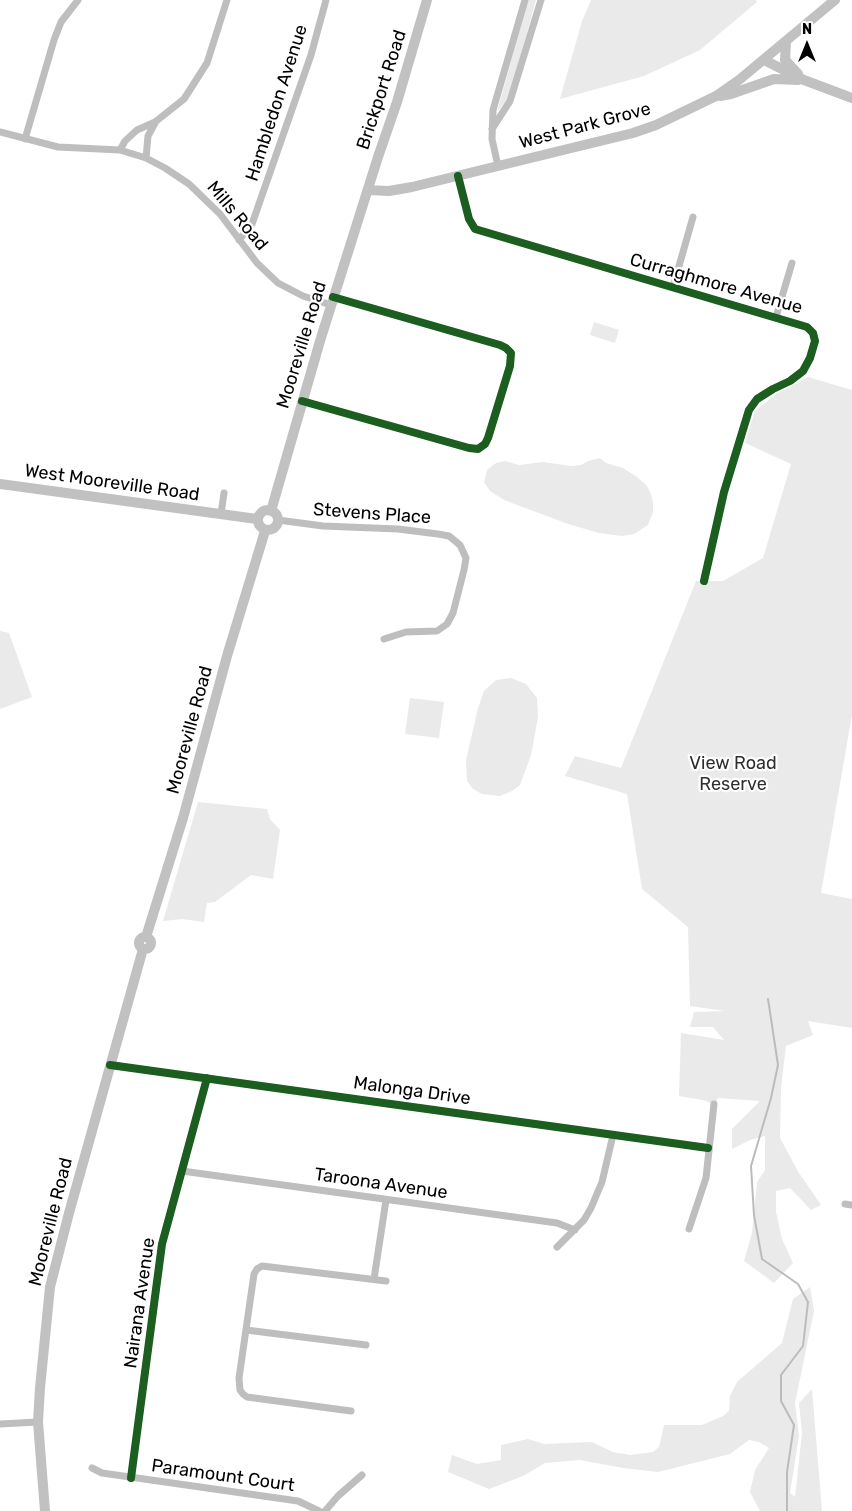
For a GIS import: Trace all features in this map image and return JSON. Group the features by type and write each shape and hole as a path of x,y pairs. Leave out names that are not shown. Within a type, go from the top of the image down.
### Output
{"main road":[{"name":"Brickport Road","path":"368,190 397,102 427,0"},
{"name":"West Park Grove","path":"368,190 389,191 458,176 632,133 656,125 716,96 764,60 835,0"},
{"path":"786,42 784,60 804,80"},
{"path":"764,60 804,80 852,98"},
{"path":"716,96 730,94 774,80 804,80"},
{"name":"Mooreville Road","path":"271,510 332,301 368,190"},
{"name":"West Mooreville Road","path":"0,484 257,519"},
{"path":"271,510 276,514 278,520 274,528 265,530 260,528 257,519 264,511 271,510"},
{"name":"Mooreville Road","path":"45,1511 38,1422 50,1287 143,949 148,948 150,945 150,940 146,937 183,818 227,656 265,530"}],"street":[{"path":"25,140 61,22 78,0"},
{"path":"120,150 125,141 137,130 155,122 184,99 207,63 227,0"},
{"name":"Hambledon Avenue","path":"239,240 244,237 252,224 311,55 326,0"},
{"path":"498,166 492,139 492,110 525,0"},
{"path":"492,129 510,101 541,0"},
{"path":"146,158 148,136 155,122"},
{"name":"Mills Road","path":"0,132 58,147 120,150 146,158 189,184 220,214 257,263 278,283 303,296 332,301 500,345 510,353 510,366 488,438 485,444 478,449 302,401"},
{"name":"Curraghmore Avenue","path":"458,176 469,219 475,229 776,317 807,327 813,333 815,340 810,358 803,371 790,382 772,389 757,399 749,410 724,492 704,581"},
{"path":"673,287 692,217"},
{"path":"776,317 792,263"},
{"name":"West Mooreville Road","path":"221,514 224,493"},
{"name":"Stevens Place","path":"278,520 322,526 398,529 430,533 449,536 460,545 466,558 453,613 447,624 437,631 406,632 384,639"},
{"name":"Malonga Drive","path":"110,1065 708,1148"},
{"name":"Nairana Avenue","path":"131,1478 162,1244 207,1078"},
{"path":"689,1229 706,1178 714,1104"},
{"path":"557,1247 575,1230 591,1208 602,1182 613,1135"},
{"name":"Taroona Avenue","path":"182,1171 557,1223 575,1230"},
{"path":"374,1279 386,1200"},
{"path":"351,1411 243,1394 239,1384 254,1274 262,1266 386,1280"},
{"path":"246,1330 366,1345"},
{"path":"0,1424 38,1422"},
{"name":"Paramount Court","path":"92,1468 102,1473 131,1478 298,1502 319,1511"},
{"path":"326,1511 338,1496 362,1475"}],"green space":[{"path":"528,0 536,0 509,97 497,112"},
{"path":"591,0 756,0 757,2 700,50 644,76 560,99 582,21"},
{"path":"594,322 619,330 615,343 590,335"},
{"name":"View Road Reserve","path":"808,377 852,390 852,715 821,893 852,899 852,1028 808,1021 813,1035 786,1046 781,1088 780,1138 799,1173 821,1205 811,1210 790,1188 776,1191 776,1212 782,1239 793,1263 774,1283 744,1261 752,1233 757,1182 765,1170 765,1136 750,1140 732,1149 732,1129 760,1101 718,1098 714,1104 679,1096 681,1033 724,1040 713,1027 690,1027 694,1012 725,1011 690,1006 688,927 642,889 627,794 565,776 575,756 621,768 696,581 723,581 763,558 791,464 745,443 755,411 776,394"},
{"path":"600,458 606,463 623,468 637,477 647,486 651,494 653,512 648,525 634,534 622,536 599,533 568,524 504,500 490,491 484,482 487,470 496,463 505,461 519,465 543,462 571,466 581,465"},
{"path":"0,631 9,633 32,697 0,709"},
{"path":"511,678 526,684 537,698 538,717 531,755 520,785 500,796 482,794 473,789 467,781 466,760 478,708 484,691 496,680"},
{"path":"410,698 444,702 439,738 405,734"},
{"path":"198,802 267,809 270,819 280,830 273,879 251,875 215,902 207,903 204,922 182,919 163,921"},
{"path":"810,1287 814,1311 795,1403 799,1436 790,1493 795,1497 802,1433 799,1403 812,1389 822,1511 760,1511 750,1492 755,1470 769,1448 759,1442 749,1440 730,1454 658,1472 580,1460 545,1463 523,1476 489,1489 448,1472 452,1455 477,1464 501,1460 501,1445 528,1439 544,1444 592,1442 613,1452 630,1455 653,1452 659,1447 664,1425 702,1425 723,1416 729,1411 730,1396 737,1382 782,1343 793,1299"}],"waterway":[{"path":"768,999 778,1065 771,1098 751,1166 754,1215 762,1259 798,1284 808,1302 803,1346 781,1375 781,1401 794,1425 787,1472 787,1511"}],"cycle path":[{"path":"458,176 469,219 475,229 807,327 813,333 815,341 810,358 803,371 790,381 757,399 749,410 724,492 704,581"},
{"path":"302,401 478,449 485,444 488,438 510,366 511,353 500,345 333,297"},
{"path":"110,1065 708,1148"},
{"path":"131,1478 162,1244 207,1078"}]}
